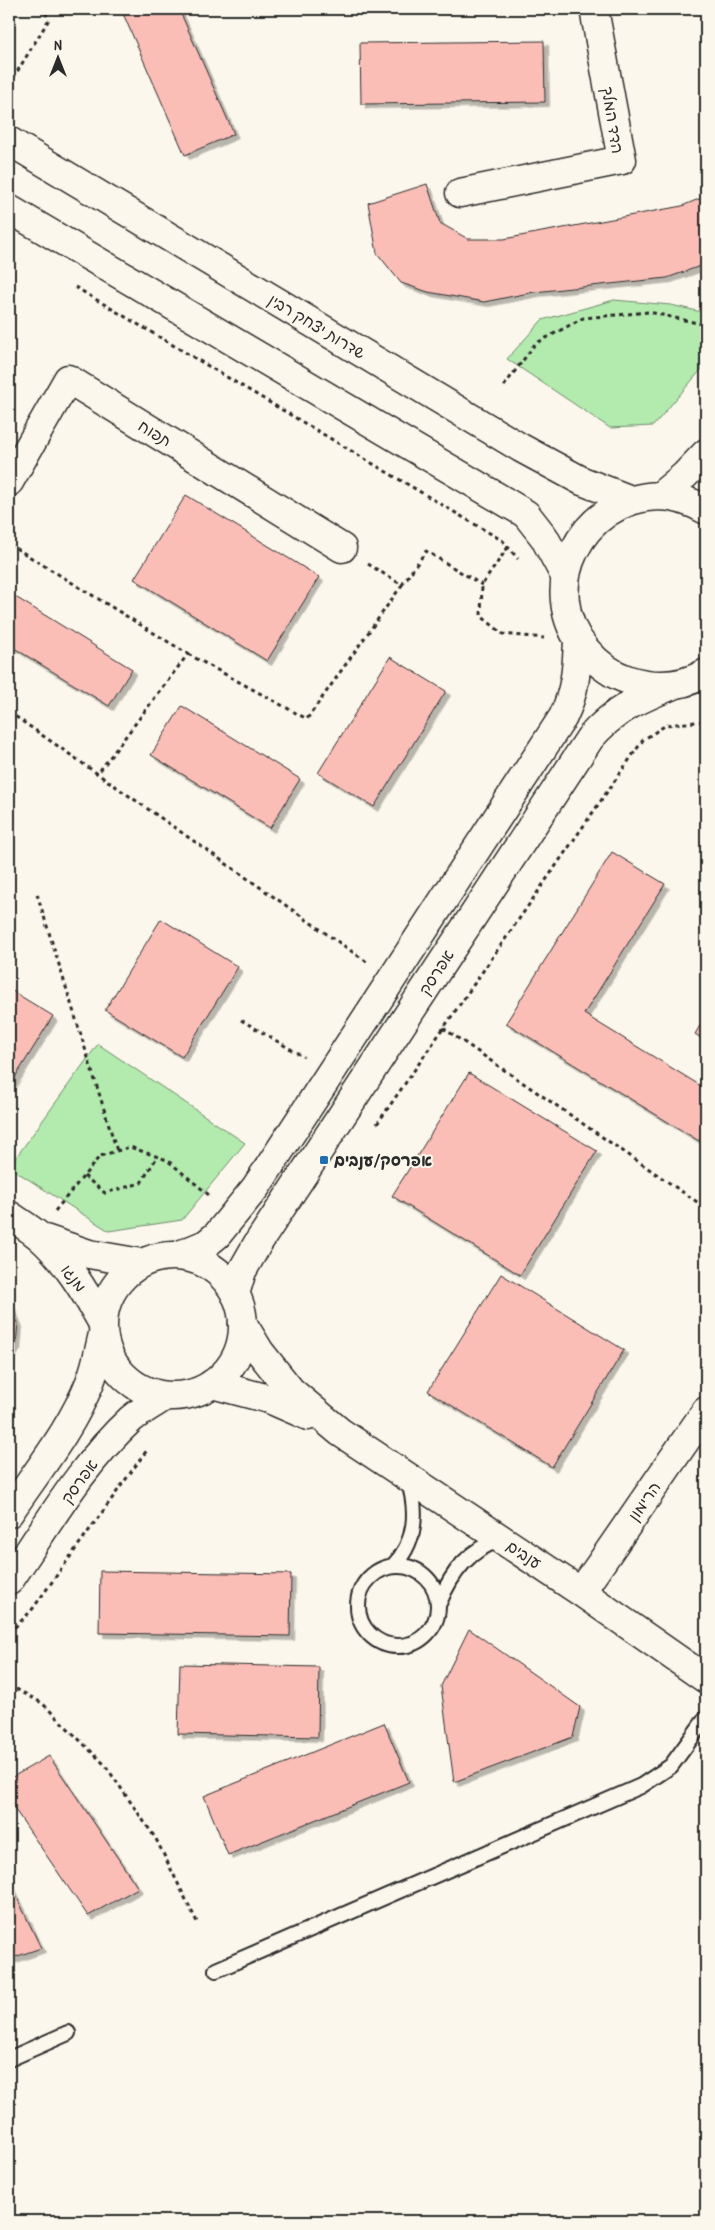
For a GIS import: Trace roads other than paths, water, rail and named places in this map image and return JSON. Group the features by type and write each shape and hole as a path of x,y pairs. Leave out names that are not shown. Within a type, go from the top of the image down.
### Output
{"street":[{"name":"הדד המלך","path":"460,192 622,160 594,9"},
{"name":"שדרות יצחק רבין","path":"9,141 521,448 582,482 631,500"},
{"path":"9,209 526,514 544,537 565,576"},
{"name":"תפוח","path":"9,482 68,379 342,548"},
{"path":"660,496 686,475 706,453"},
{"path":"706,510 688,500 660,496 631,500 607,512 587,529 573,551 565,576 564,599 567,613 578,640 595,662 618,677 645,685 673,685 695,680 706,673"},
{"name":"אפרסק","path":"177,1256 206,1244 218,1235 256,1187 564,718 572,698 577,668 578,640"},
{"name":"אפרסק","path":"235,1294 242,1271 258,1243 590,738 602,723 619,710 673,685"},
{"name":"מנגו","path":"9,1215 40,1237 74,1277 102,1328"},
{"name":"מנגו","path":"40,1237 89,1254 141,1263"},
{"path":"9,1513 68,1425 84,1395 91,1380 106,1304 114,1287 126,1274 141,1263 158,1257 177,1256 195,1259 211,1267 225,1279 235,1294 241,1309 243,1324 240,1345 235,1358 223,1375 212,1384 195,1392 166,1396 143,1390 124,1376 109,1357 102,1328"},
{"name":"ענבים","path":"243,1324 260,1352 291,1391 340,1432 581,1592 706,1678"},
{"name":"ענבים","path":"212,1384 269,1399 340,1432"},
{"name":"אפרסק","path":"9,1581 87,1467 137,1415 166,1396"},
{"name":"הרימון","path":"581,1592 706,1411"}],"lane":[{"path":"393,1566 408,1546 414,1531 415,1514 412,1492 407,1476"},
{"path":"439,1603 460,1565 482,1546 502,1539"},
{"path":"393,1566 407,1567 419,1572 429,1580 436,1590 439,1603 438,1616 433,1627 414,1644 388,1645 375,1639 365,1630 359,1617 358,1603 361,1590 369,1578 380,1570 393,1566"},
{"path":"216,1970 641,1786 671,1766 706,1718"},
{"path":"9,2059 68,2034"}],"place":[{"name":"אפרסק/ענבים","path":"324,1160"}]}
